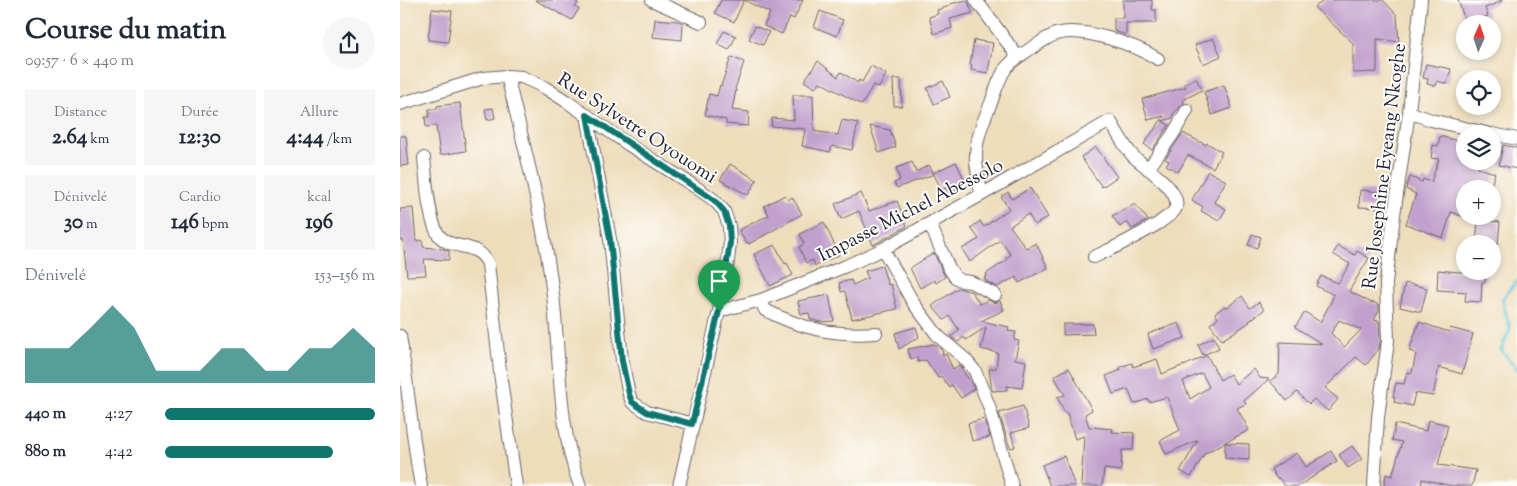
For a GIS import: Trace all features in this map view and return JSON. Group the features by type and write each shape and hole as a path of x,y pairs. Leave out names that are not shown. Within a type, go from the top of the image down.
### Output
{"street":[{"path":"652,0 700,22"},
{"path":"976,0 1018,57"},
{"name":"Rue Josephine Eyeang Nkoghe","path":"1374,486 1378,417 1388,341 1386,282 1410,112 1421,0"},
{"path":"982,195 976,161 978,140 984,118 1000,80 1006,68 1018,57 1057,34 1076,33 1113,40 1151,54 1158,59"},
{"path":"507,76 528,157 542,226 553,295 560,380 569,446 572,466 580,486"},
{"name":"Rue Sylvetre Oyouomi","path":"400,104 483,78 522,77 544,87 587,115 714,200 724,211 729,226 730,243 719,311 679,486"},
{"path":"1094,257 1137,237 1174,210 1176,205 1170,189 1148,169 1174,134 1187,110"},
{"path":"1410,112 1431,120 1456,126"},
{"path":"587,115 610,239 622,361 629,394 632,402 647,412 692,424"},
{"name":"Impasse Michel Abessolo","path":"719,311 761,300 883,249 982,195 1110,121 1127,149 1148,169"},
{"path":"1501,136 1517,139"},
{"path":"424,158 430,205 438,234 452,244 475,250 484,255 488,264 501,380 516,486"},
{"path":"930,224 948,268 955,277 962,281 971,282 995,295"},
{"path":"883,249 918,310 938,336 965,359 974,371 989,406 1012,486"},
{"path":"761,300 765,310 800,326 852,334 876,333"},
{"path":"400,336 413,442 421,486"}],"building":[{"path":"535,0 573,0 578,3 575,7 579,9 572,20"},
{"path":"721,0 744,0 734,22 715,13"},
{"path":"744,0 803,0 794,19 790,17 782,34 764,26 770,13"},
{"path":"967,0 973,13 950,19 952,28 934,34 929,17 938,14 937,10 950,6 950,4"},
{"path":"1123,0 1152,0 1152,10 1156,10 1156,23 1126,23 1126,35 1114,31 1114,18 1123,18"},
{"path":"1326,0 1383,0 1397,15 1399,42 1377,39 1377,72 1353,73 1353,43 1314,7"},
{"path":"1458,0 1502,0 1485,8 1488,15 1463,15"},
{"path":"432,9 452,11 448,42 428,40"},
{"path":"820,11 843,20 837,36 814,27"},
{"path":"655,19 683,23 682,40 653,37"},
{"path":"755,26 769,32 763,45 749,39"},
{"path":"724,31 736,36 729,50 717,44"},
{"path":"1213,38 1221,56 1203,64 1195,45"},
{"path":"974,40 993,43 988,73 971,70"},
{"path":"731,57 744,62 735,89 732,110 749,112 748,126 726,124 726,120 705,115 709,94 717,96"},
{"path":"818,61 838,77 841,72 858,83 859,80 862,82 871,66 886,74 879,88 873,85 862,105 820,82 815,88 804,81"},
{"path":"1426,64 1451,69 1447,84 1437,81 1436,86 1427,84 1428,79 1423,78"},
{"path":"1196,78 1202,90 1183,100 1184,103 1174,113 1173,118 1162,121 1169,125 1152,150 1144,144 1164,116 1148,120 1142,99 1186,87 1184,84"},
{"path":"893,79 901,79 902,106 894,106"},
{"path":"943,81 950,97 934,104 927,88"},
{"path":"1224,85 1232,108 1212,115 1204,92"},
{"path":"793,95 813,95 814,131 838,135 842,120 858,123 852,150 832,146 830,152 802,146 805,129 771,126 772,118 794,120"},
{"path":"460,103 466,151 440,155 436,126 426,127 425,117 429,117 429,109 437,109 437,106"},
{"path":"493,108 495,118 487,120 485,109"},
{"path":"870,126 890,130 896,147 879,153"},
{"path":"1183,133 1206,145 1207,143 1222,152 1213,168 1188,155 1178,172 1166,165 1169,161 1165,159"},
{"path":"400,136 406,136 409,165 400,166"},
{"path":"1440,136 1456,140 1456,170 1485,170 1495,173 1493,180 1456,180 1456,214 1451,212 1443,238 1406,224 1416,194 1406,189 1407,184 1410,177 1422,182 1423,179 1431,182 1439,159 1431,158 1433,145 1438,146"},
{"path":"1503,145 1517,148 1517,169 1501,165"},
{"path":"1096,147 1117,177 1102,187 1081,157"},
{"path":"912,162 916,172 929,165 934,174 897,188 894,183 900,180 896,168"},
{"path":"956,162 967,185 948,194 946,188 942,190 933,173"},
{"path":"730,164 757,180 748,195 720,180"},
{"path":"1208,171 1226,181 1214,202 1226,209 1219,221 1201,211 1203,207 1192,200"},
{"path":"1030,188 1048,217 1035,225 1028,214 1010,226 1026,248 1036,243 1048,268 1019,283 1016,277 997,287 984,278 987,277 986,274 1007,260 1006,258 1011,255 1000,240 970,262 962,249 979,239 971,228 980,221 984,227 1009,209 1001,197 1008,192 1012,199"},
{"path":"1360,190 1381,192 1380,208 1359,207"},
{"path":"861,193 869,211 897,201 907,226 873,245 859,211 841,219 835,204"},
{"path":"785,195 788,200 792,197 802,214 749,244 748,242 746,243 739,230 769,215 764,206"},
{"path":"1135,204 1148,220 1132,229 1127,222 1120,227 1112,216"},
{"path":"413,208 416,241 422,240 423,247 449,251 449,260 424,259 426,275 407,276 403,240 400,240 400,209"},
{"path":"824,222 839,255 815,266 813,260 806,263 799,247 804,244 800,234"},
{"path":"1478,225 1500,225 1499,235 1477,235"},
{"path":"1252,234 1261,237 1257,248 1248,245"},
{"path":"775,245 793,275 770,286 754,254"},
{"path":"1338,246 1355,255 1357,251 1369,258 1349,291 1379,305 1379,311 1374,320 1379,321 1380,341 1379,349 1366,365 1356,357 1325,388 1338,399 1328,411 1314,399 1309,404 1297,392 1287,401 1270,381 1279,374 1280,342 1322,344 1295,327 1305,312 1320,322 1331,302 1334,295 1316,286 1321,276 1338,283 1350,264 1333,254","holes":["1339,320 1361,330 1344,347 1331,333"]},
{"path":"934,253 945,277 936,283 934,280 920,288 910,268"},
{"path":"882,266 888,285 891,284 897,309 852,319 845,291 841,292 839,283 851,280 853,285 868,278 865,271"},
{"path":"1438,270 1456,272 1456,280 1485,280 1485,282 1482,282 1481,302 1465,301 1466,292 1437,290"},
{"path":"1405,283 1427,288 1421,312 1400,307"},
{"path":"958,288 972,292 980,304 988,300 995,303 1000,301 1004,310 981,321 1009,327 1008,331 1016,332 1014,340 1019,341 1015,359 1026,361 1022,388 1007,386 1007,390 992,391 989,369 996,368 998,353 981,349 986,327 966,340 964,337 958,342 951,337 959,330 950,316 944,320 932,306"},
{"path":"829,295 834,321 820,322 810,319 809,313 801,314 798,301"},
{"path":"1242,296 1250,308 1259,302 1264,310 1250,322 1222,340 1210,324 1218,318 1215,313 1225,306 1226,308"},
{"path":"1419,322 1449,332 1450,328 1473,334 1462,374 1439,367 1433,396 1415,393 1412,406 1394,402 1395,397 1393,397 1396,383 1404,384 1407,372 1412,373 1416,353 1409,351"},
{"path":"1179,323 1185,338 1153,349 1148,334"},
{"path":"1063,324 1093,324 1094,334 1063,335"},
{"path":"916,327 919,337 899,349 895,333"},
{"path":"1214,337 1219,348 1203,355 1198,345"},
{"path":"934,344 942,350 943,355 946,354 953,369 959,365 974,389 961,398 952,385 949,387 941,376 938,378 926,360 918,362 917,357 911,359 908,349"},
{"path":"1207,355 1220,380 1230,374 1236,384 1254,369 1260,378 1269,379 1244,401 1246,404 1237,408 1249,430 1205,453 1191,477 1180,471 1198,440 1166,454 1160,441 1180,430 1167,397 1149,402 1148,399 1134,404 1128,389 1113,394 1106,376 1121,370 1120,367 1132,363 1133,367 1157,359 1162,374","holes":["1202,373 1209,387 1190,399 1183,381"]},
{"path":"1069,368 1092,410 1085,414 1089,427 1113,429 1112,432 1134,433 1133,450 1122,450 1121,471 1104,469 1102,486 1081,486 1084,436 1075,439 1067,413 1065,413 1057,397 1065,395 1054,376"},
{"path":"1023,406 1029,428 1011,433 1015,447 1010,448 999,413"},
{"path":"984,419 990,437 972,441 968,423"},
{"path":"1428,420 1448,425 1438,465 1476,470 1472,486 1452,486 1422,479 1421,486 1384,486 1386,474 1392,476 1402,442 1392,440 1395,424 1426,431"},
{"path":"1225,443 1249,444 1249,460 1225,458"},
{"path":"1352,446 1362,459 1348,468 1339,455"},
{"path":"1331,451 1337,461 1299,486 1285,486 1279,478 1277,479 1271,469 1297,453 1306,467"},
{"path":"1064,456 1075,486 1050,486 1042,465"}],"waterway":[{"path":"1517,281 1502,299 1510,329 1501,350 1517,369"}],"route":[{"path":"587,115 714,200 724,211 729,226 730,243 719,311 692,424 647,412 632,402 622,361 610,239 587,115"}]}
